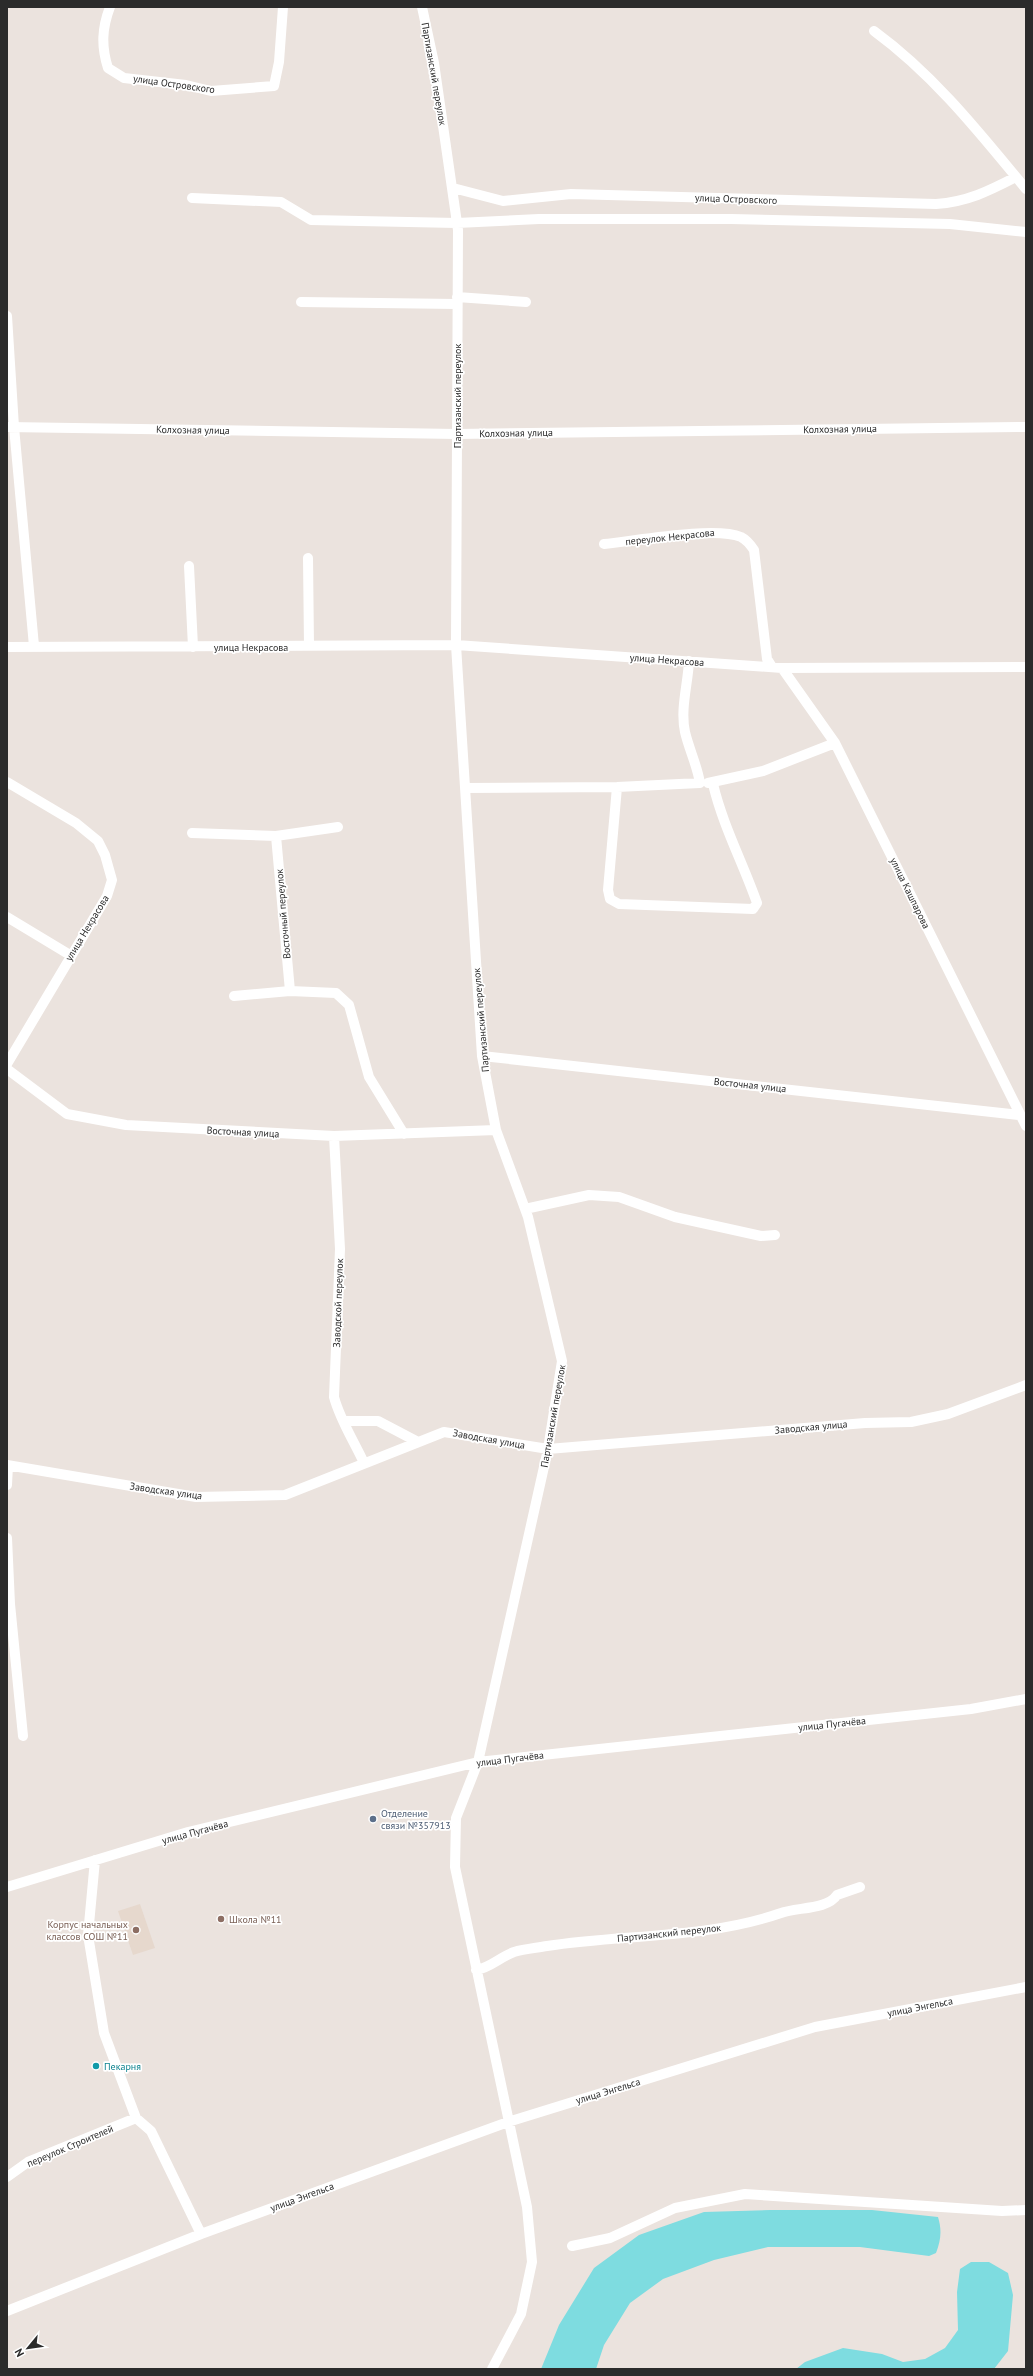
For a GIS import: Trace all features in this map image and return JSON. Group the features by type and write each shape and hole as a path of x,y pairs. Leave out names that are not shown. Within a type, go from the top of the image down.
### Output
{"street":[{"name":"улица Островского","path":"110,7 103,25 105,57 108,68 124,78 186,85 211,91 274,86 279,62 283,7"},
{"name":"Партизанский переулок","path":"422,7 434,63 457,223 456,645 482,1056 496,1130 525,1209 562,1361 548,1449 478,1762 456,1818 455,1867 527,2207 532,2262 521,2314 492,2369"},
{"path":"874,31 905,53 948,97 1026,189"},
{"name":"улица Островского","path":"453,188 503,201 527,200 571,194 936,204 968,200 985,194 1016,177"},
{"path":"192,198 281,202 310,220 457,223 539,219 726,219 950,224 1026,232"},
{"path":"301,302 526,302"},
{"path":"7,316 10,427 34,646"},
{"name":"Колхозная улица","path":"10,427 457,434 1026,426"},
{"name":"переулок Некрасова","path":"604,544 718,532 742,537 749,542 754,550 767,659 777,667"},
{"path":"308,558 309,646"},
{"path":"189,566 193,647"},
{"name":"улица Некрасова","path":"7,646 193,647 456,645 777,667 1026,667"},
{"path":"689,661 684,718 685,732 697,767 700,783"},
{"name":"улица Кашпарова","path":"777,667 835,743 1026,1126"},
{"path":"465,788 617,787 700,783 713,784 763,771 835,743"},
{"name":"улица Некрасова","path":"7,782 76,824 98,841 105,855 112,880 107,896 70,955 7,1064"},
{"path":"617,787 608,890 610,899 619,904 753,909 757,904 729,837 713,784"},
{"path":"192,833 276,836 338,827"},
{"name":"Восточный переулок","path":"276,836 290,991"},
{"path":"7,917 70,955"},
{"path":"234,996 290,991 336,993 349,1005 369,1078 404,1134"},
{"name":"Восточная улица","path":"482,1056 1019,1114"},
{"name":"Восточная улица","path":"7,1069 68,1114 126,1125 334,1136 496,1130"},
{"name":"Заводской переулок","path":"334,1136 340,1249 334,1397 338,1414 344,1421 364,1463"},
{"path":"525,1209 589,1196 619,1197 675,1217 761,1236 775,1235"},
{"name":"Заводская улица","path":"8,1465 196,1497 285,1495 444,1432 548,1449 865,1423 911,1422 948,1414 1026,1385"},
{"path":"344,1421 378,1421 418,1442"},
{"path":"7,1485 8,1465"},
{"path":"7,1538 10,1604 23,1736"},
{"name":"улица Пугачёва","path":"7,1887 35,1881 95,1860 188,1832 478,1762 971,1709 1026,1699"},
{"path":"95,1860 88,1935 104,2033 136,2118 151,2131 201,2234"},
{"name":"Партизанский переулок","path":"476,1970 486,1968 514,1952 545,1946 583,1941 674,1935 756,1921 784,1912 825,1904 833,1900 837,1894 860,1887"},
{"name":"улица Энгельса","path":"7,2311 201,2234 508,2122 815,2027 1026,1987"},
{"name":"переулок Строителей","path":"7,2177 28,2162 136,2118"},
{"path":"572,2246 610,2238 675,2208 744,2194 1002,2211 1026,2210"}],"shaded area":[{"name":"Корпус начальных классов СОШ №11","path":"140,1904 155,1948 133,1955 118,1911"}],"water":[{"path":"770,2210 872,2210 938,2217 940,2239 936,2253 929,2256 860,2247 768,2247 714,2260 663,2279 630,2303 604,2345 596,2369 541,2369 559,2325 594,2268 639,2235 704,2212"},
{"path":"971,2262 989,2262 1008,2273 1013,2295 1008,2351 994,2369 796,2369 805,2362 843,2348 882,2354 903,2362 925,2359 945,2348 958,2330 957,2292 960,2269"}],"place":[{"name":"Отделение связи №357913","path":"373,1819"},
{"name":"Школа №11","path":"221,1919"},
{"name":"Корпус начальных классов СОШ №11","path":"136,1930"},
{"name":"Пекарня","path":"96,2066"}]}
